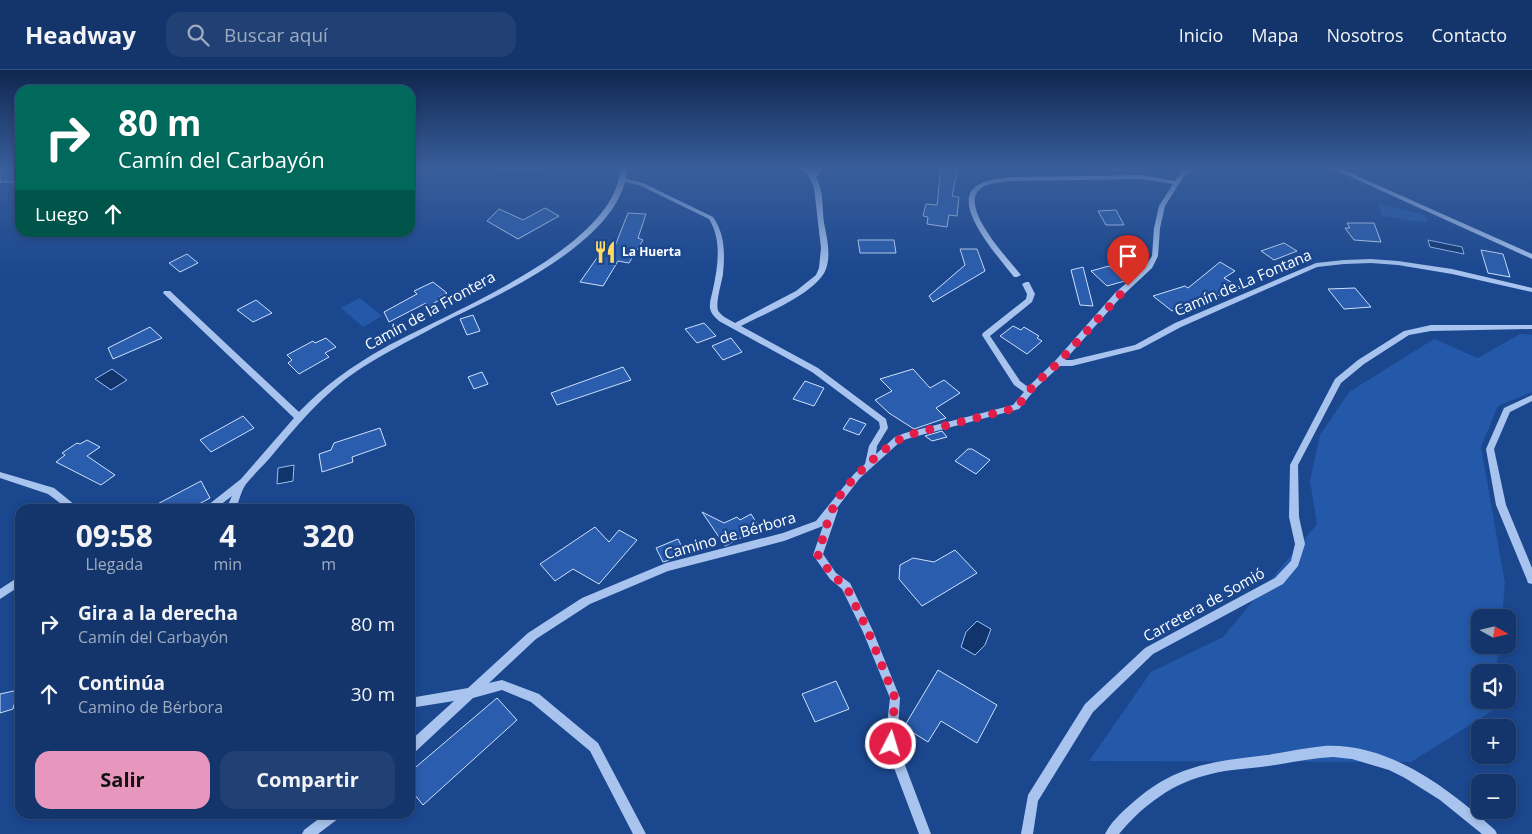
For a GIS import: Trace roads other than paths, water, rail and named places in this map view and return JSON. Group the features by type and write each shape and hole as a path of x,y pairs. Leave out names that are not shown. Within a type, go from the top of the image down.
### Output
{"street":[{"name":"Camín de la Frontera","path":"242,482 309,406 358,366 541,267 583,236 608,211 612,203"},
{"path":"679,203 711,218 716,224 721,263 713,307 716,314 722,320 815,370 883,421 884,428 873,446 869,465"},
{"path":"736,326 804,290 817,280 822,273 824,260 819,203"},
{"path":"972,203 973,212 983,231 1017,275"},
{"name":"Camino de Bérbora","path":"415,745 532,636 586,601 666,567 784,537 819,524 869,465 898,439 1016,408 1118,295 1148,268 1155,256 1157,228 1164,203"},
{"path":"1411,203 1532,257"},
{"name":"Camín de La Fontana","path":"1058,363 1072,363 1137,346 1178,325 1316,265 1336,262 1380,261 1437,268 1532,290"},
{"path":"1026,284 1031,294 1030,300 986,335 1017,383 1029,392"},
{"path":"167,293 299,417"},
{"name":"Carretera de Somió","path":"1027,834 1032,799 1089,708 1149,651 1279,581 1295,563 1300,544 1294,517 1294,465 1338,381 1362,362 1407,333 1431,328 1532,327"},
{"path":"1532,398 1507,410 1490,449 1501,505 1532,580"},
{"path":"0,475 51,491 68,504"},
{"path":"214,504 242,482"},
{"path":"233,504 242,482"},
{"path":"837,501 818,556 833,576 846,586 868,631 895,698 891,744 925,834"},
{"path":"0,595 15,584"},
{"path":"415,702 471,693 502,685 534,698 594,747 640,834"},
{"path":"1111,834 1125,816 1162,787 1202,770 1330,750 1354,753 1386,764 1427,783 1461,807 1491,834"},
{"path":"308,834 328,819"}],"place":[{"name":"La Huerta","path":"605,252"}]}
